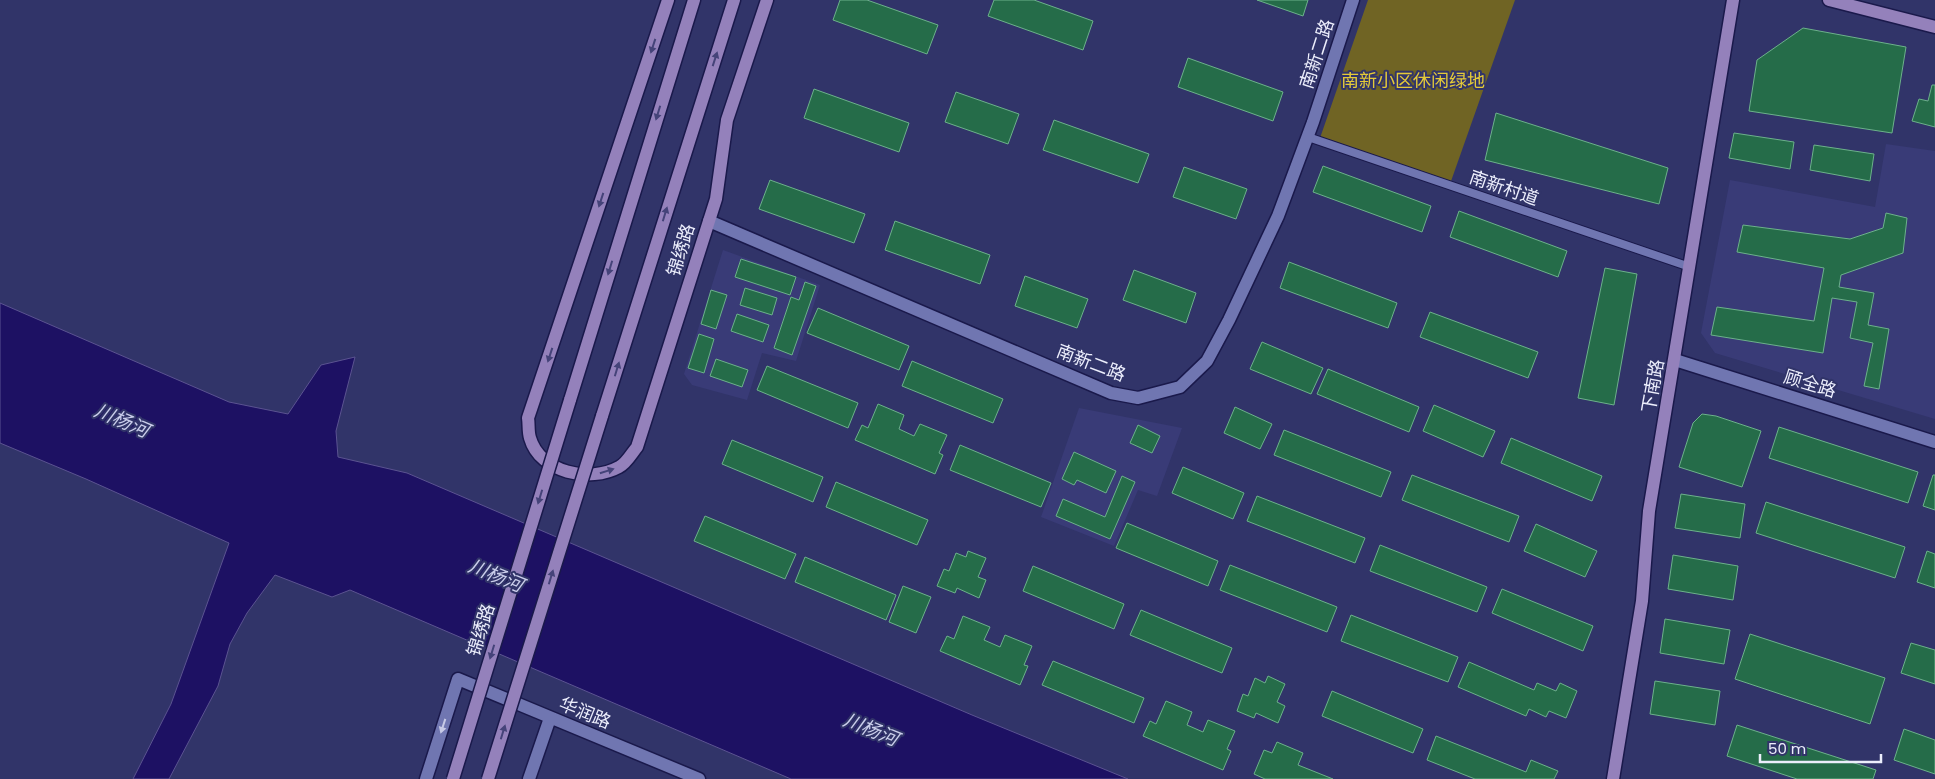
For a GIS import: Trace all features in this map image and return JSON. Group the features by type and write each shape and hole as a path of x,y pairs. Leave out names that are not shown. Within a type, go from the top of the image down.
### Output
{"main road":[{"name":"锦绣路","path":"668,0 528,418 530,438 538,453 556,466 578,475 597,475 620,467 637,447 716,199 727,120 768,0"},
{"name":"锦绣路","path":"453,779 694,0"},
{"name":"锦绣路","path":"488,779 734,0"},
{"name":"下南路","path":"1613,779 1642,601 1649,511 1733,0"},
{"path":"1829,0 1935,27"}],"street":[{"name":"南新二路","path":"709,221 1111,393 1138,398 1180,387 1207,362 1278,216 1308,137 1353,0"},
{"name":"顾全路","path":"1675,360 1935,442"},
{"name":"华润路","path":"426,779 458,680 698,779"},
{"path":"529,779 550,718"}],"lane":[{"name":"南新村道","path":"1308,137 1690,267"}],"shaded area":[{"path":"1886,144 1935,151 1935,419 1715,353 1701,333 1730,180 1875,207"},
{"path":"723,250 820,285 796,361 762,353 747,400 692,385 684,374"},
{"path":"1079,408 1182,428 1157,496 1138,490 1114,546 1041,517"}],"green space":[{"name":"南新小区休闲绿地","path":"1368,0 1515,0 1450,184 1320,138"}],"water":[{"name":"川杨河","path":"0,303 229,402 288,414 321,365 355,357 336,431 338,457 407,473 972,715 1128,779 791,779 350,590 332,597 275,575 247,613 230,644 218,686 169,779 133,779 171,704 229,543 0,443"}],"building":[{"path":"840,0 867,0 938,25 927,54 833,20"},
{"path":"994,0 1034,0 1093,21 1083,50 988,16"},
{"path":"1257,0 1308,0 1303,16"},
{"path":"1803,28 1906,47 1892,133 1749,111 1757,60"},
{"path":"1188,58 1283,92 1273,121 1178,87"},
{"path":"1932,85 1935,85 1935,127 1912,121 1919,99 1928,101"},
{"path":"814,89 909,123 899,152 804,118"},
{"path":"956,92 1019,114 1008,144 945,122"},
{"path":"1496,113 1668,168 1659,204 1485,160"},
{"path":"1054,120 1149,154 1138,183 1043,150"},
{"path":"1734,133 1794,142 1790,169 1729,158"},
{"path":"1814,145 1874,154 1870,181 1810,170"},
{"path":"1323,166 1431,206 1422,232 1313,192"},
{"path":"1184,167 1247,189 1236,219 1173,197"},
{"path":"770,180 865,214 854,243 759,209"},
{"path":"1459,211 1567,251 1558,277 1450,237"},
{"path":"1886,213 1907,218 1903,253 1841,275 1839,287 1874,293 1868,325 1889,329 1879,389 1864,386 1873,343 1850,338 1857,302 1832,298 1823,353 1711,335 1717,307 1814,321 1824,268 1737,252 1743,225 1850,239 1883,228"},
{"path":"895,221 990,255 980,284 885,250"},
{"path":"741,259 796,277 790,295 735,277"},
{"path":"1289,262 1397,303 1388,328 1280,288"},
{"path":"1605,268 1637,274 1614,405 1578,398"},
{"path":"1134,270 1196,293 1186,323 1123,300"},
{"path":"1025,276 1088,299 1077,328 1015,306"},
{"path":"805,282 816,286 792,355 774,348 791,297 799,300"},
{"path":"745,288 777,298 772,315 740,305"},
{"path":"711,290 727,295 716,329 701,324"},
{"path":"818,308 909,346 899,370 807,333"},
{"path":"1430,312 1538,352 1528,378 1420,337"},
{"path":"737,314 769,325 763,342 731,331"},
{"path":"699,334 714,339 704,373 688,368"},
{"path":"1262,342 1323,368 1311,394 1250,369"},
{"path":"716,359 748,370 742,387 710,376"},
{"path":"912,361 1003,399 993,423 902,386"},
{"path":"767,366 858,403 848,428 757,390"},
{"path":"1328,369 1419,407 1409,432 1317,394"},
{"path":"878,404 904,415 899,429 914,436 920,424 947,435 939,453 943,455 935,474 855,440 862,425 868,428"},
{"path":"1434,405 1495,431 1483,457 1423,431"},
{"path":"1235,407 1272,424 1260,449 1224,433"},
{"path":"1702,414 1716,416 1761,431 1742,487 1679,467 1693,423"},
{"path":"1138,425 1160,436 1152,453 1130,443"},
{"path":"1779,427 1918,472 1908,503 1769,458"},
{"path":"1284,430 1391,472 1381,497 1274,455"},
{"path":"1511,438 1602,476 1592,501 1501,463"},
{"path":"732,440 823,477 813,502 722,464"},
{"path":"960,445 1051,483 1041,507 950,470"},
{"path":"1074,452 1116,471 1106,493 1077,480 1074,485 1062,479"},
{"path":"1183,467 1244,493 1233,519 1172,493"},
{"path":"1412,475 1519,516 1509,542 1402,500"},
{"path":"1933,475 1935,475 1935,510 1923,506"},
{"path":"1122,476 1135,482 1110,539 1056,516 1063,499 1105,517"},
{"path":"836,482 928,520 917,545 826,507"},
{"path":"1681,494 1745,504 1740,538 1675,528"},
{"path":"1257,496 1365,538 1355,563 1247,521"},
{"path":"1766,502 1905,547 1895,578 1756,533"},
{"path":"705,516 796,554 785,579 694,541"},
{"path":"1127,523 1218,561 1208,586 1116,548"},
{"path":"1536,524 1597,551 1585,577 1524,551"},
{"path":"1380,545 1487,587 1477,612 1370,571"},
{"path":"968,551 986,558 978,577 986,580 979,598 957,588 955,593 937,586 944,569 949,571 956,553 966,557"},
{"path":"1927,551 1935,554 1935,588 1917,582"},
{"path":"1673,555 1738,566 1733,600 1668,589"},
{"path":"805,557 896,595 886,620 795,582"},
{"path":"1230,565 1337,607 1327,632 1220,590"},
{"path":"1033,566 1124,604 1114,629 1023,591"},
{"path":"903,586 931,597 916,633 889,622"},
{"path":"1502,589 1593,626 1583,651 1492,613"},
{"path":"1141,610 1232,648 1222,673 1130,635"},
{"path":"1351,615 1458,657 1448,682 1341,641"},
{"path":"963,616 990,627 984,640 1000,647 1005,635 1032,646 1024,665 1028,666 1020,685 940,651 947,636 954,639"},
{"path":"1665,619 1730,630 1724,664 1660,653"},
{"path":"1750,634 1885,678 1870,724 1735,679"},
{"path":"1911,643 1935,650 1935,684 1901,673"},
{"path":"1053,661 1144,698 1134,723 1042,685"},
{"path":"1469,662 1534,690 1537,683 1556,691 1560,683 1577,691 1566,718 1549,711 1546,717 1529,709 1526,716 1458,687"},
{"path":"1268,676 1285,684 1277,702 1285,706 1278,723 1256,713 1254,718 1237,711 1243,694 1248,696 1255,678 1265,683"},
{"path":"1655,681 1720,691 1715,725 1650,714"},
{"path":"1332,691 1423,729 1413,753 1322,716"},
{"path":"1166,701 1192,712 1187,725 1203,732 1208,720 1235,731 1227,749 1231,751 1223,770 1143,736 1150,721 1156,724"},
{"path":"1737,725 1876,770 1873,779 1797,779 1727,756"},
{"path":"1904,729 1935,740 1935,774 1894,760"},
{"path":"1436,736 1526,772 1531,760 1558,771 1554,779 1475,779 1427,760"},
{"path":"1277,742 1303,753 1298,765 1333,779 1265,779 1254,774 1264,750 1272,753"}]}
